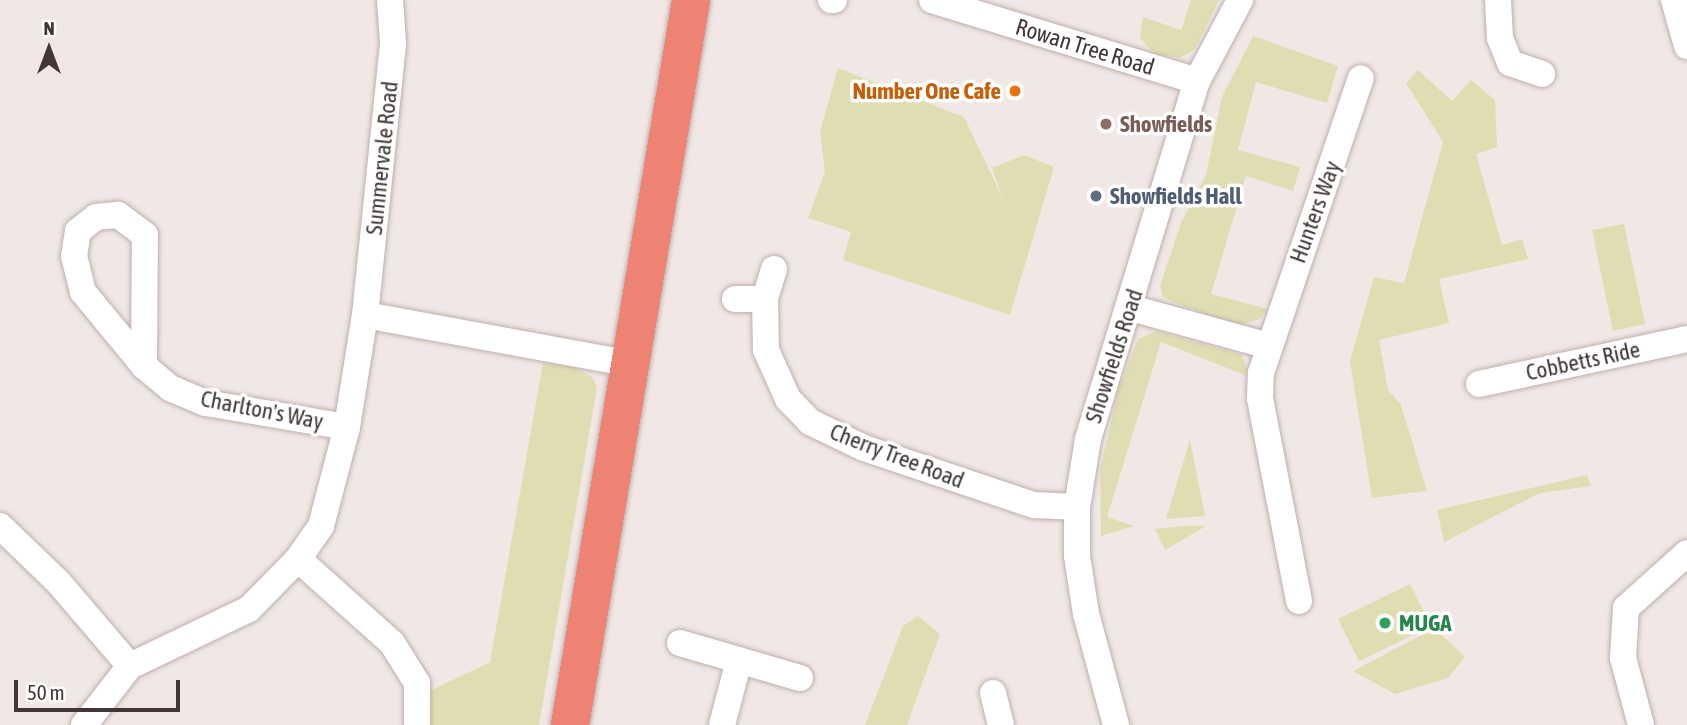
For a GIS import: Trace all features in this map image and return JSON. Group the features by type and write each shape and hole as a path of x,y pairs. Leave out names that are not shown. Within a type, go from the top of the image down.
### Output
{"highway":[{"path":"570,725 691,0"}],"street":[{"name":"Summervale Road","path":"130,666 249,609 298,559 321,526 347,427 365,315 393,42 390,0"},
{"name":"Rowan Tree Road","path":"932,0 1197,81"},
{"name":"Showfields Road","path":"1116,725 1086,614 1077,507 1100,395 1131,308 1197,81 1240,0"},
{"path":"1498,0 1500,38 1510,63 1542,74"},
{"path":"1674,0 1687,46"},
{"name":"Hunters Way","path":"1299,601 1260,398 1269,346 1361,78"},
{"name":"Charlton's Way","path":"144,366 145,235 118,215 96,217 78,231 74,256 83,292 144,366 170,388 206,404 347,427"},
{"name":"Cherry Tree Road","path":"774,270 765,299 766,350 774,373 788,399 810,422 864,448 1032,505 1077,507"},
{"path":"735,299 765,299"},
{"path":"1131,308 1269,346"},
{"path":"365,315 632,365"},
{"name":"Cobbetts Ride","path":"1479,384 1687,339"},
{"path":"0,526 59,583 130,666 84,725"},
{"path":"1641,725 1623,658 1626,608 1687,553"},
{"path":"298,559 392,643 417,683 417,725"},
{"path":"680,643 800,678"},
{"path":"722,725 739,660"},
{"path":"993,693 1001,725"}],"shaded area":[{"path":"1191,0 1219,0 1195,49 1180,58 1155,54 1140,38 1143,17 1181,30"},
{"path":"1253,36 1338,66 1327,103 1256,82 1238,150 1300,167 1293,191 1246,176 1211,294 1268,309 1260,319 1240,325 1177,304 1163,297 1160,286 1181,223 1206,175 1222,97"},
{"path":"838,68 964,117 1003,199 992,168 1024,155 1054,167 1010,315 843,260 851,232 808,218 825,172 820,131"},
{"path":"1418,70 1452,101 1471,80 1495,100 1497,147 1476,154 1502,245 1522,239 1528,259 1439,279 1449,323 1379,340 1388,390 1401,405 1427,491 1372,498 1350,361 1374,277 1404,283 1443,142 1406,83"},
{"path":"1624,224 1645,324 1613,331 1592,230"},
{"path":"1156,331 1242,355 1250,377 1161,342 1107,517 1134,526 1101,536 1100,471 1118,391 1138,339"},
{"path":"543,363 574,367 592,377 597,387 539,725 420,725 428,692 490,662"},
{"path":"1190,440 1205,516 1166,519"},
{"path":"1587,475 1591,486 1540,493 1444,542 1437,510"},
{"path":"1206,526 1165,550 1155,529"},
{"name":"MUGA","path":"1410,584 1431,626 1359,661 1338,619"},
{"path":"918,616 940,634 907,725 865,725 903,626"},
{"path":"1435,628 1465,657 1448,678 1395,694 1353,671"}],"place":[{"name":"Number One Cafe","path":"1015,91"},
{"name":"Showfields","path":"1106,124"},
{"name":"Showfields Hall","path":"1096,196"},
{"name":"MUGA","path":"1385,623"}]}
